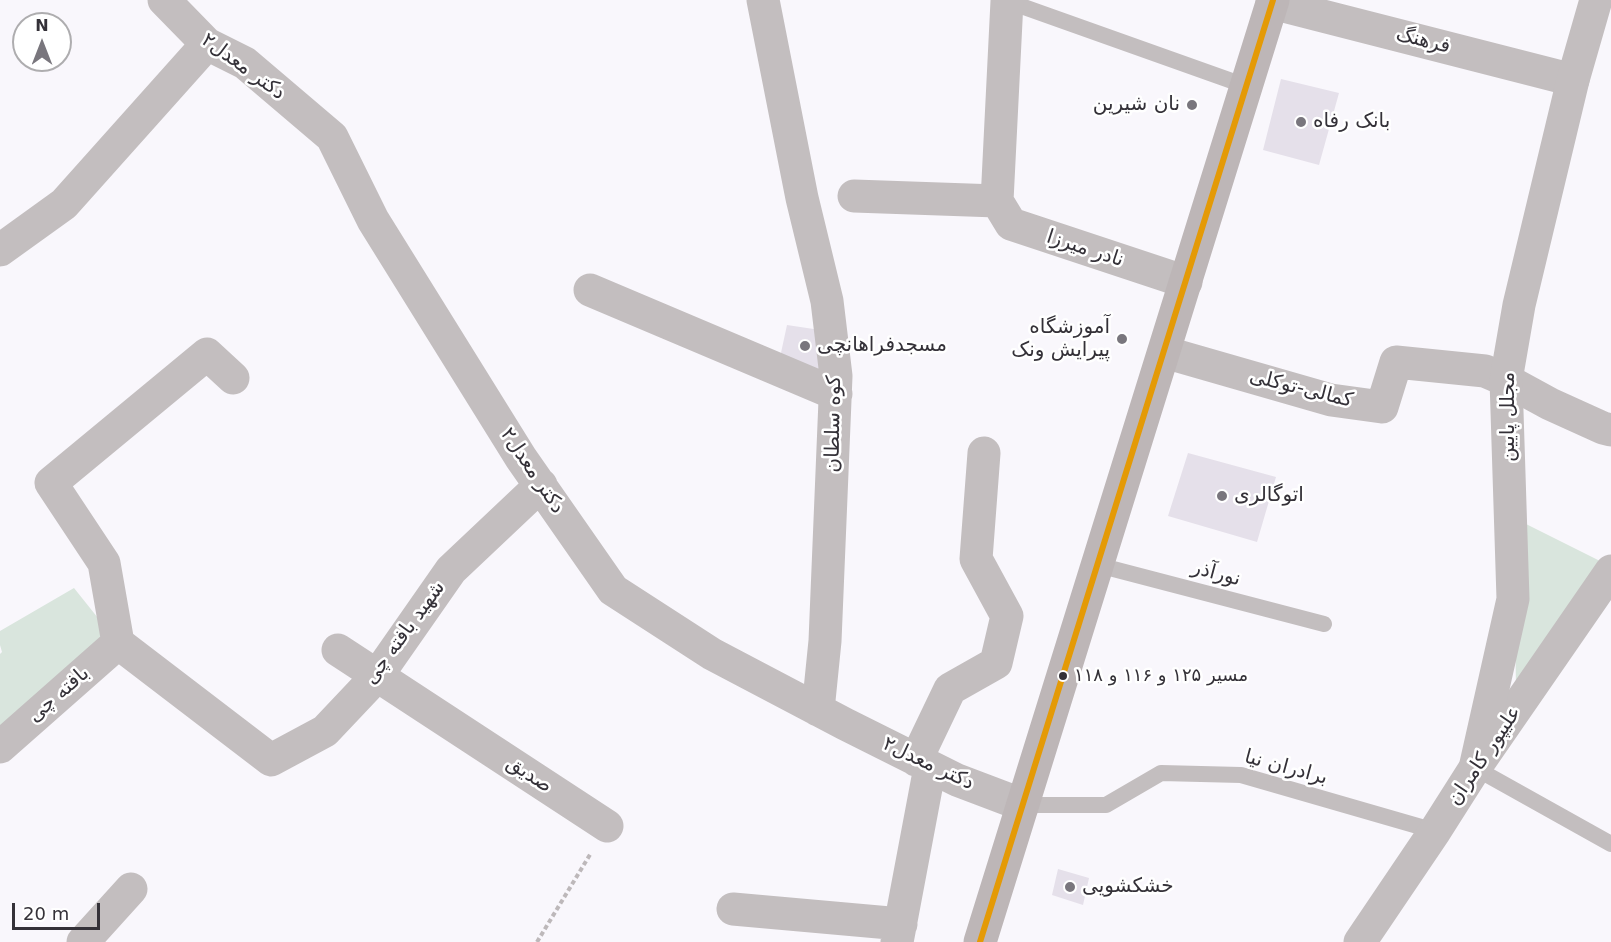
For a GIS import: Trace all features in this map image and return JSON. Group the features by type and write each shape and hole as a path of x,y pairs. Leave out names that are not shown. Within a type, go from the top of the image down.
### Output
{"main road":[{"path":"980,942 1273,1"}],"street":[{"name":"دکتر معدل۲","path":"164,0 207,44 244,63 332,137 373,220 509,438 613,590 712,654 818,710 957,780 1023,805"},
{"name":"کوه سلطان","path":"763,0 802,198 827,301 836,376 825,641 818,710"},
{"path":"854,196 998,201 1006,0"},
{"name":"مجلل پایین","path":"1475,768 1513,599 1506,380 1519,306 1573,80 1596,0"},
{"name":"فرهنگ","path":"1273,1 1573,80"},
{"path":"0,250 64,204 207,44"},
{"name":"نادر میرزا","path":"998,201 1011,224 1186,282"},
{"path":"590,290 836,393"},
{"name":"کمالی-توکلی","path":"1164,352 1331,400 1382,407 1396,362 1485,372 1506,380 1550,404 1611,430"},
{"path":"118,643 104,563 51,483 207,354 233,378"},
{"path":"734,909 899,933 923,763 950,689 996,663 1007,615 976,559 984,453"},
{"name":"شهید بافته چی","path":"118,643 271,760 325,731 377,676 450,570 541,485"},
{"name":"علیپور کامران","path":"1360,942 1475,768 1611,571"},
{"name":"بافته چی","path":"0,747 118,643"},
{"name":"صدیق","path":"338,650 607,826"},
{"path":"82,942 131,889"}],"lane":[{"path":"1006,0 1246,86"},
{"name":"نورآذر","path":"1098,565 1324,624"},
{"path":"1475,768 1611,844"},
{"name":"برادران نیا","path":"1023,805 1106,805 1161,773 1240,775 1435,831"}],"path":[{"path":"537,942 607,826"}],"shaded area":[{"path":"1514,518 1610,566 1516,693"},
{"path":"74,588 118,643 0,742 0,654 2,652 0,631"}],"building":[{"name":"بانک رفاه","path":"1281,79 1339,93 1319,165 1263,150"},
{"name":"مسجدفراهانچی","path":"787,325 827,331 830,379 779,362"},
{"name":"اتوگالری","path":"1188,453 1276,477 1257,542 1168,516"},
{"name":"خشکشویی","path":"1058,869 1089,878 1083,905 1052,895"}],"transit line":[{"path":"980,942 1273,0"}],"place":[{"name":"نان شیرین","path":"1192,105"},
{"name":"بانک رفاه","path":"1301,122"},
{"name":"آموزشگاه پیرایش ونک","path":"1122,339"},
{"name":"مسجدفراهانچی","path":"805,346"},
{"name":"اتوگالری","path":"1222,496"},
{"name":"مسیر ۱۲۵ و ۱۱۶ و ۱۱۸","path":"1063,676"},
{"name":"خشکشویی","path":"1070,887"}]}
